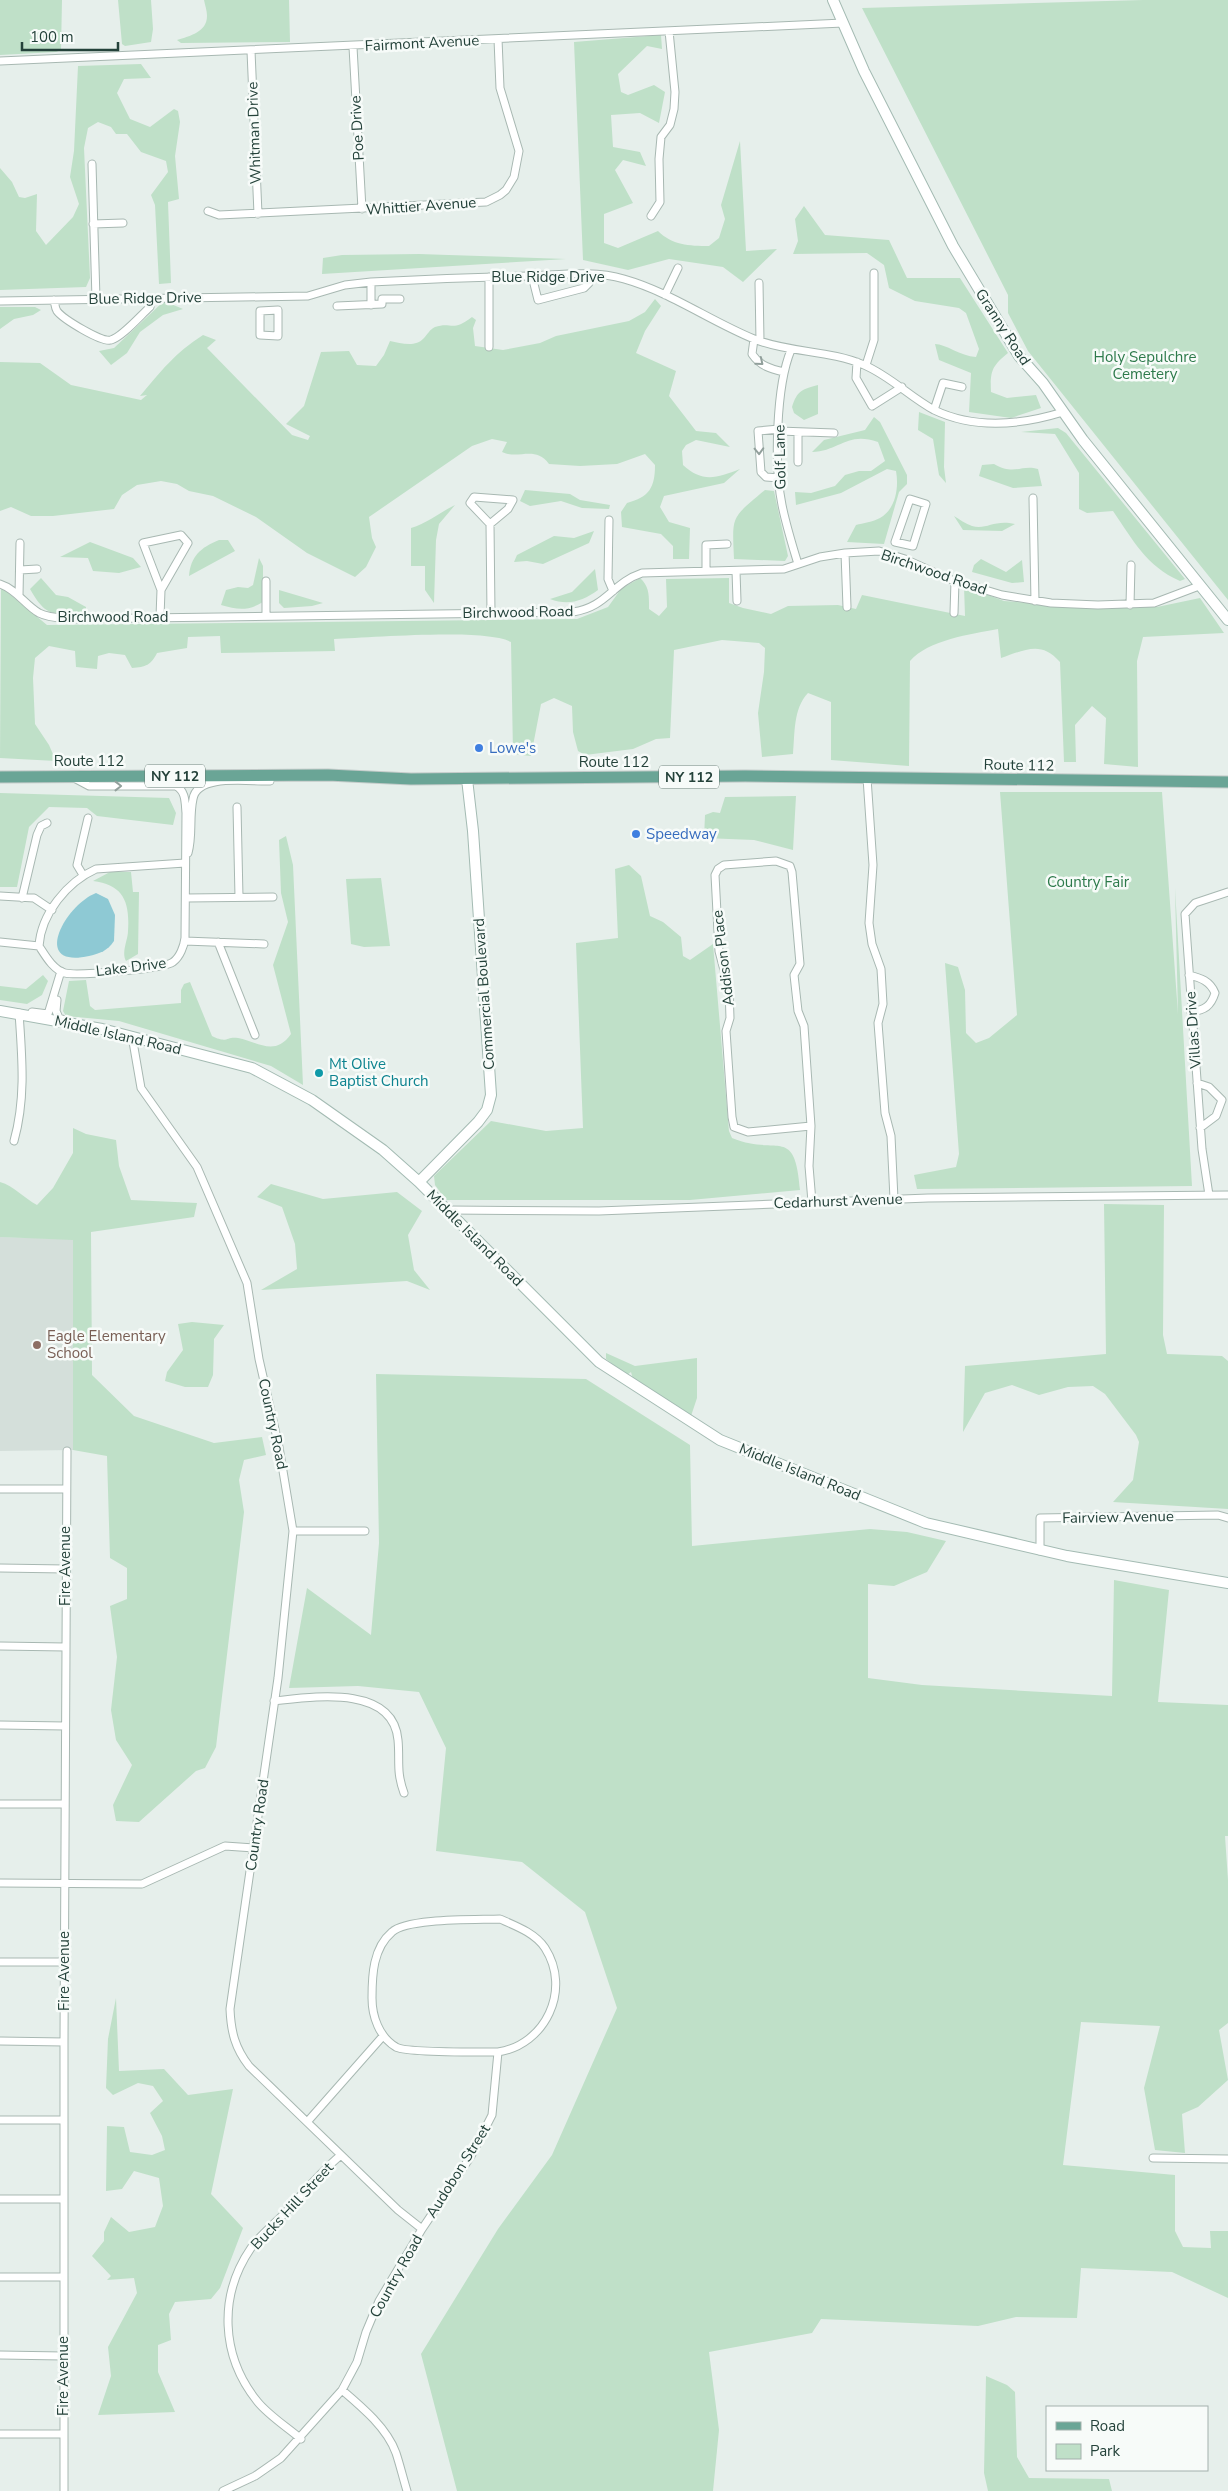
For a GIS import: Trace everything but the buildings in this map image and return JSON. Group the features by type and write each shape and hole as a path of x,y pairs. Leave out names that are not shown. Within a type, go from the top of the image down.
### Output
{"main road":[{"name":"Route 112","path":"0,777 279,776 467,778 720,776 1228,782"}],"street":[{"name":"Granny Road","path":"833,0 953,246 1019,356 1043,383 1083,440 1228,620"},
{"name":"Fairmont Avenue","path":"0,61 353,47 843,23"},
{"path":"651,216 660,202 659,159 662,137 670,125 674,109 675,92 670,31"},
{"name":"Whittier Avenue","path":"208,211 219,215 258,214 486,202 506,190 514,176 519,151 500,88 498,40"},
{"name":"Poe Drive","path":"353,47 362,209"},
{"name":"Whitman Drive","path":"251,51 258,214"},
{"path":"92,164 96,299"},
{"path":"93,224 123,223"},
{"path":"665,295 678,268"},
{"path":"866,366 874,340 874,273"},
{"path":"532,276 538,300 584,288 590,282 591,274"},
{"name":"Blue Ridge Drive","path":"0,301 277,297 321,294 345,285 370,282 591,274 623,279 665,295 757,340 791,350 857,362 902,387 934,410 967,421 999,424 1029,422 1063,412"},
{"path":"489,277 489,347"},
{"path":"370,282 371,305"},
{"path":"759,283 757,340 752,354 756,361 767,368 784,372"},
{"path":"277,297 278,310"},
{"path":"54,300 55,307 62,316 99,338 108,340 116,338 150,306 151,298"},
{"path":"337,306 382,304 382,299 400,299"},
{"name":"Golf Lane","path":"791,350 784,372 779,430 779,478 782,503 798,564"},
{"path":"857,362 856,378 872,406 902,387"},
{"path":"934,410 943,383 962,387"},
{"path":"779,478 766,477 761,472 758,431 779,430 834,433"},
{"path":"798,432 798,462"},
{"path":"490,524 508,509 513,500 474,498 470,503 490,524 491,613"},
{"path":"1033,498 1035,601"},
{"path":"890,554 910,499 926,504 913,546 895,542"},
{"path":"609,520 608,579 613,591"},
{"path":"160,590 188,543 181,535 144,543 160,590 160,617"},
{"path":"19,596 20,543"},
{"path":"706,571 706,545 727,544"},
{"name":"Birchwood Road","path":"0,584 19,596 38,613 59,618 491,613 585,610 599,604 625,580 642,573 784,569 845,553 879,551 955,581 1002,595 1035,601 1130,605 1154,603 1199,586"},
{"path":"845,553 846,607"},
{"path":"1130,605 1131,565"},
{"path":"20,570 37,569"},
{"path":"736,571 737,601"},
{"path":"266,581 266,616"},
{"path":"954,613 955,581"},
{"name":"Lake Drive","path":"185,863 192,832 193,798 201,784 213,781 275,780 279,776"},
{"name":"Lake Drive","path":"63,972 146,968 166,965 173,962 183,948 185,941 185,798 180,788 176,786 89,786 72,777"},
{"name":"Commercial Boulevard","path":"419,1182 478,1122 487,1110 491,1095 474,831 467,778"},
{"path":"868,778 874,878 869,901 869,923 872,944 881,969 883,1004 878,1023 885,1113 891,1136 894,1199"},
{"path":"238,807 239,897"},
{"path":"83,875 77,865 88,818"},
{"path":"22,898 37,835 41,826 47,823"},
{"name":"Addison Place","path":"811,1126 748,1132 734,1127 726,1031 730,1018 728,989 720,951 715,875 718,869 724,865 776,861 790,866 800,964 794,975 798,1011 804,1026 811,1126 808,1166 812,1202"},
{"path":"63,972 45,956 39,946 40,933 52,910 67,889 83,875 96,869 185,863"},
{"name":"Villas Drive","path":"1209,1195 1200,1128 1185,914 1195,903 1228,892"},
{"path":"0,896 34,898 52,910"},
{"path":"186,898 273,897"},
{"path":"185,941 264,944"},
{"path":"0,942 39,946"},
{"path":"218,942 256,1035"},
{"path":"14,1141 20,1121 24,1076 18,1013 48,1014 63,972"},
{"path":"63,972 56,1011 59,1018 69,1023"},
{"path":"1189,975 1212,985 1215,993 1212,1002 1204,1010 1191,1012"},
{"name":"Middle Island Road","path":"0,1011 132,1036 252,1068 318,1104 383,1150 448,1210 599,1362 720,1440 926,1523 1040,1551"},
{"name":"Country Road","path":"132,1036 141,1088 197,1167 247,1283 259,1359 279,1447 293,1531 274,1701 230,2009 230,2027 235,2045 249,2066 398,2210 422,2229 379,2301 366,2332 357,2362 342,2390 280,2458 255,2476 224,2491"},
{"path":"1197,1082 1209,1087 1222,1100 1216,1116 1200,1128"},
{"name":"Cedarhurst Avenue","path":"448,1210 599,1211 894,1199 1228,1195"},
{"name":"Fire Avenue","path":"64,2491 63,2199 67,1451"},
{"path":"0,1488 66,1489"},
{"name":"Fairview Avenue","path":"1040,1551 1040,1518 1218,1515 1228,1518"},
{"path":"293,1531 365,1531"},
{"path":"1040,1551 1228,1583"},
{"path":"0,1568 65,1569"},
{"path":"0,1646 65,1647"},
{"path":"274,1701 342,1697 372,1702 392,1723 398,1739 397,1762 399,1780 404,1793"},
{"path":"0,1725 65,1726"},
{"path":"0,1804 65,1804"},
{"path":"0,1883 142,1884 225,1846 254,1848"},
{"path":"500,1919 524,1930 545,1948 554,1969 557,1994 550,2014 534,2036 511,2050 498,2052 397,2048 384,2036 372,2013 372,1972 381,1946 393,1930 412,1923 500,1919"},
{"path":"0,1962 64,1962"},
{"path":"308,2121 384,2036"},
{"path":"0,2041 64,2042"},
{"name":"Audobon Street","path":"422,2229 471,2156 492,2115 498,2052"},
{"path":"0,2120 64,2120"},
{"name":"Bucks Hill Street","path":"300,2438 258,2403 238,2374 230,2342 228,2310 234,2280 251,2248 324,2168 341,2155"},
{"path":"1153,2158 1228,2159"},
{"path":"0,2199 63,2199"},
{"path":"0,2277 64,2277"},
{"path":"0,2356 63,2356"},
{"path":"342,2390 368,2414 388,2439 396,2452 407,2491"},
{"path":"0,2434 63,2434"}],"shaded area":[{"name":"Eagle Elementary School","path":"0,1237 73,1239 73,1450 0,1451"}],"green space":[{"path":"0,0 62,0 61,50 56,52 0,55"},
{"path":"118,0 151,0 153,29 151,42 125,46 122,44"},
{"path":"204,0 289,0 290,42 181,43 177,40 197,33 204,26 207,16"},
{"name":"Holy Sepulchre Cemetery","path":"1143,0 1228,0 1228,600 1028,351 1008,313 1008,295 862,8"},
{"path":"661,35 662,49 647,46 618,74 621,92 628,95 654,85 665,92 659,123 640,113 611,115 613,147 640,152 646,166 623,160 615,170 633,203 604,214 604,243 618,248 658,231 663,236 681,244 709,246 719,238 725,219 721,205 740,141 746,251 777,249 743,282 723,267 669,259 628,270 583,260 574,42"},
{"path":"141,64 151,78 124,79 117,93 130,119 150,127 174,109 178,111 180,122 175,156 179,199 168,202 171,283 159,284 155,205 151,195 168,172 166,161 141,152 127,134 116,134 111,127 98,122 88,128 84,148 90,278 86,287 0,290 0,168 12,182 19,197 25,198 37,194 36,231 46,245 73,217 79,204 70,177 74,151 78,66"},
{"path":"804,206 825,235 889,240 907,278 960,278 1008,353 998,362 993,370 991,392 1007,398 1036,395 1041,408 1011,418 969,412 971,373 939,360 935,344 964,355 976,357 979,349 966,313 959,308 915,301 889,288 884,265 867,253 793,254 798,241 795,219"},
{"path":"419,254 566,259 322,274 323,258 342,255"},
{"path":"655,299 661,306 645,331 636,353 676,371 669,396 696,431 716,433 730,447 696,440 686,445 682,451 683,465 690,471 703,477 724,475 740,469 724,483 664,496 660,507 669,522 690,528 689,559 673,559 673,546 661,534 622,527 621,512 627,503 635,501 646,494 654,480 655,465 645,454 617,464 580,466 549,464 538,455 515,455 502,452 507,442 492,439 472,446 369,517 372,538 376,547 366,567 355,577 307,553 256,517 213,496 189,491 177,484 161,481 137,485 122,495 114,509 53,516 31,516 11,507 0,511 0,362 40,363 71,385 141,400 147,395 140,396 169,363 203,335 216,340 207,348 292,435 308,440 310,436 286,424 304,406 321,352 349,351 357,365 376,366 384,355 390,341 408,344 416,343 435,327 445,325 456,326 472,317 476,320 473,328 475,346 503,350 540,343 556,336 629,321 645,312"},
{"path":"164,301 183,309 163,315 140,332 127,353 111,365 99,351 114,348"},
{"path":"0,307 35,307 41,310 33,315 14,319 0,329"},
{"path":"818,385 818,414 804,420 794,413 792,407 796,397 808,388"},
{"path":"919,412 945,422 944,467 946,483 939,475 933,439 918,430"},
{"path":"874,417 880,422 907,475 907,484 899,492 884,544 847,542 856,525 877,519 890,509 896,491 896,471 887,469 841,493 796,505 795,492 811,493 835,486 845,475 859,471 871,471 885,461 878,442 867,439 851,440 822,451 812,452 824,440 865,430"},
{"path":"1058,428 1066,433 1185,579 1180,581 1168,575 1149,560 1113,511 1087,513 1079,509 1079,473 1055,434 1021,432"},
{"path":"994,464 1013,470 1038,469 1042,486 1013,488 979,476 982,465"},
{"path":"525,490 570,494 580,500 610,505 609,509 582,508 561,501 530,506 520,501"},
{"path":"765,490 774,491 788,556 785,561 734,559 733,533 736,518"},
{"path":"455,505 439,524 436,540 434,603 425,590 425,566 411,566 411,528"},
{"path":"954,516 977,527 1002,523 1015,524 1002,531 963,530"},
{"path":"594,531 589,543 543,564 527,561 514,562 517,555 554,536 574,538"},
{"path":"219,540 228,540 235,551 189,576 194,558 207,546"},
{"path":"90,542 133,558 141,567 119,573 93,571 88,558 60,557"},
{"path":"259,558 263,566 263,602 243,609 221,605 226,590 238,587 248,588 253,585"},
{"path":"981,559 1006,572 1022,560 1024,582 1012,583 972,572 974,565"},
{"path":"595,569 598,590 592,594 581,600 569,602 550,599 572,592"},
{"path":"41,578 56,595 68,597 86,607 86,614 52,613 41,606 30,589"},
{"path":"640,578 647,589 649,609 659,616 667,607 666,579 729,578 729,603 771,614 788,606 838,605 856,609 862,595 965,616 964,586 1004,601 1086,607 1157,607 1200,598 1224,633 1143,637 1137,661 1138,767 1104,764 1106,718 1092,706 1075,725 1076,762 1064,762 1060,662 1053,655 1039,649 1025,650 1001,658 998,629 939,643 918,654 910,661 909,766 831,760 831,702 808,693 803,699 797,714 793,754 762,757 758,713 764,672 765,648 759,643 722,640 674,650 670,738 656,739 633,749 585,755 578,751 573,732 572,706 554,698 541,704 531,756 513,754 511,642 477,635 334,639 335,651 221,653 220,636 188,637 187,648 157,653 150,663 144,666 132,668 125,655 109,653 98,656 97,669 76,667 75,651 49,646 35,658 33,678 35,724 49,745 56,761 0,758 1,587 47,625 577,619 608,607 621,589"},
{"path":"279,590 323,603 312,606 284,608 279,603"},
{"name":"Country Fair","path":"1000,792 1162,792 1178,1014 1175,888 1192,1186 917,1189 914,1175 956,1167 959,1154 945,963 958,967 965,990 966,1033 976,1043 989,1038 1017,1015"},
{"path":"0,793 169,798 176,813 173,825 97,816 87,808 49,807 29,827 17,887 0,887"},
{"path":"796,796 793,850 754,840 704,838 705,815 713,812 720,813 725,797"},
{"path":"286,836 293,865 303,1085 271,1066 119,1021 66,1016 63,1011 69,981 86,980 90,1006 95,1010 181,1003 181,990 184,984 190,982 212,1036 224,1040 238,1038 266,1046 279,1045 285,1041 291,1034 273,965 288,922 281,893 279,840"},
{"path":"629,865 641,876 650,916 663,922 681,937 683,956 690,960 713,944 729,1131 732,1138 748,1143 781,1146 788,1150 794,1157 800,1190 690,1200 446,1200 435,1185 434,1176 491,1121 546,1131 583,1128 576,943 618,938 615,869"},
{"path":"110,872 131,872 133,892 139,892 138,954 126,961 124,954 128,935 128,911 126,903 118,891 111,886 93,881"},
{"path":"381,878 390,946 364,947 351,944 346,879"},
{"path":"43,975 48,981 42,995 27,1004 0,1000 0,986 26,989"},
{"path":"73,1128 86,1134 116,1140 119,1166 131,1200 197,1203 194,1217 91,1232 92,1375 134,1416 214,1443 262,1437 266,1455 244,1460 239,1480 244,1512 216,1747 205,1768 196,1771 139,1822 116,1821 113,1805 132,1765 116,1740 111,1710 117,1657 110,1606 127,1599 127,1568 110,1558 107,1456 73,1450 73,1240 0,1237 0,1182 10,1186 37,1205 53,1188 73,1153"},
{"path":"271,1184 323,1199 397,1192 422,1211 408,1235 414,1270 430,1290 407,1281 261,1290 297,1269 295,1244 282,1207 257,1197"},
{"path":"1104,1204 1164,1205 1163,1335 1167,1354 1222,1356 1228,1361 1228,1509 1113,1502 1133,1480 1139,1442 1136,1435 1105,1394 1093,1386 1068,1387 1039,1395 1012,1385 985,1393 963,1432 965,1366 1106,1354"},
{"path":"192,1322 224,1325 214,1339 213,1375 208,1387 185,1387 165,1381 167,1372 183,1350 178,1324"},
{"path":"606,1353 635,1366 697,1358 697,1398 691,1416 633,1379 631,1372 627,1375 606,1359"},
{"path":"376,1374 586,1379 690,1445 692,1546 870,1529 907,1532 946,1541 927,1572 894,1586 868,1584 868,1678 922,1685 1112,1696 1114,1580 1169,1590 1158,1702 1228,1705 1228,1836 1225,1836 1228,1880 1228,2023 1219,2030 1228,2080 1198,2107 1182,2114 1185,2153 1155,2150 1144,2088 1160,2026 1081,2022 1063,2165 1175,2175 1175,2231 1183,2247 1211,2248 1210,2231 1228,2231 1228,2298 1172,2272 1081,2268 1077,2318 1016,2317 978,2326 821,2319 812,2333 709,2352 719,2430 713,2491 457,2491 421,2354 498,2229 552,2155 617,2008 585,1912 522,1862 436,1851 446,1748 419,1692 358,1686 289,1688 307,1588 371,1635 379,1543"},
{"path":"116,1998 119,2071 164,2069 188,2095 233,2089 211,2194 243,2228 220,2288 211,2299 175,2302 169,2314 171,2340 158,2345 158,2372 175,2412 98,2415 111,2376 108,2347 137,2293 134,2278 107,2280 111,2276 92,2256 104,2241 104,2232 111,2217 129,2232 155,2227 163,2206 159,2178 134,2171 122,2189 106,2191 107,2126 124,2127 130,2152 152,2155 165,2150 162,2136 150,2113 163,2101 153,2086 138,2083 113,2095 106,2088 108,2039"},
{"path":"986,2376 1007,2385 1015,2392 1017,2457 1029,2478 1109,2479 1112,2491 988,2491 984,2473"}],"water":[{"path":"96,893 108,899 115,915 114,941 109,947 97,954 71,958 61,953 57,945 59,934 74,910 84,900"}],"place":[{"name":"Lowe's","path":"479,748"},
{"name":"Speedway","path":"636,834"},
{"name":"Mt Olive Baptist Church","path":"319,1073"},
{"name":"Eagle Elementary School","path":"37,1345"}]}
